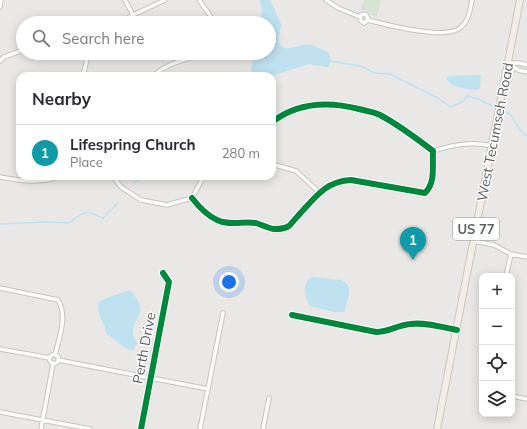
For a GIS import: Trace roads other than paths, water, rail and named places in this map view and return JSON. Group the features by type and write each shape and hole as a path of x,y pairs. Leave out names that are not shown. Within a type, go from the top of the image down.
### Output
{"main road":[{"name":"West Tecumseh Road","path":"437,429 520,0"}],"street":[{"path":"0,7 1,0"},
{"path":"125,0 133,15 165,0"},
{"path":"199,0 210,16"},
{"path":"326,0 338,8 360,17 361,15 365,14 368,17 368,20 420,31 444,32 454,31 462,26 467,20 472,0"},
{"path":"0,52 4,57"},
{"path":"0,61 4,57 16,53"},
{"path":"84,72 87,60"},
{"path":"158,72 169,65 186,60"},
{"path":"508,63 527,65"},
{"path":"508,63 518,70 527,72"},
{"path":"276,119 294,108 312,104 331,104 355,108 378,114 412,135 433,151"},
{"path":"433,151 455,144 482,143 492,146"},
{"path":"192,198 206,215 218,221 230,223 246,222 272,229 281,229 288,226 320,193 331,184 341,180 351,180 425,193 430,188 433,175 433,151"},
{"path":"276,165 296,171 320,193"},
{"path":"0,177 16,180"},
{"path":"19,180 46,180"},
{"path":"116,180 121,187 141,200 167,205 192,198 202,180"},
{"path":"474,241 494,245 511,254 527,257"},
{"path":"507,273 511,254"},
{"name":"Perth Drive","path":"141,429 169,282 163,273"},
{"path":"0,288 58,300 62,306 63,315 55,355 58,357 58,360"},
{"path":"200,429 223,314"},
{"path":"292,315 376,332 386,331 414,323 457,330"},
{"path":"0,349 50,358 52,355 55,355"},
{"path":"40,429 53,364 50,362 50,358"},
{"path":"58,360 208,389"},
{"path":"53,364 57,363 58,360"},
{"path":"515,397 527,399"},
{"path":"263,429 270,398"},
{"path":"0,412 90,429"}],"water":[{"path":"260,0 270,0 281,24 278,42 281,46 289,48 310,45 320,48 328,52 331,59 328,67 309,64 276,74 276,72 251,72 253,60 276,60 276,16 261,16 262,8"},
{"path":"481,75 480,88 477,90 456,86 446,79 450,76"},
{"path":"312,277 341,280 346,283 349,287 349,295 344,312 333,312 310,306 306,295 305,286"},
{"path":"130,290 138,301 140,307 140,313 133,327 133,334 137,344 133,350 125,348 107,335 98,309 99,302 104,299"}],"waterway":[{"path":"329,61 361,66 374,73 390,74 436,97 451,107 462,102 467,96 478,99 496,108"},
{"path":"500,109 510,115 522,133 527,136"},
{"path":"0,224 46,222 69,223 84,213 93,214 103,218 118,203"}],"place":[{"name":"Lifespring Church","path":"413,260"}]}
